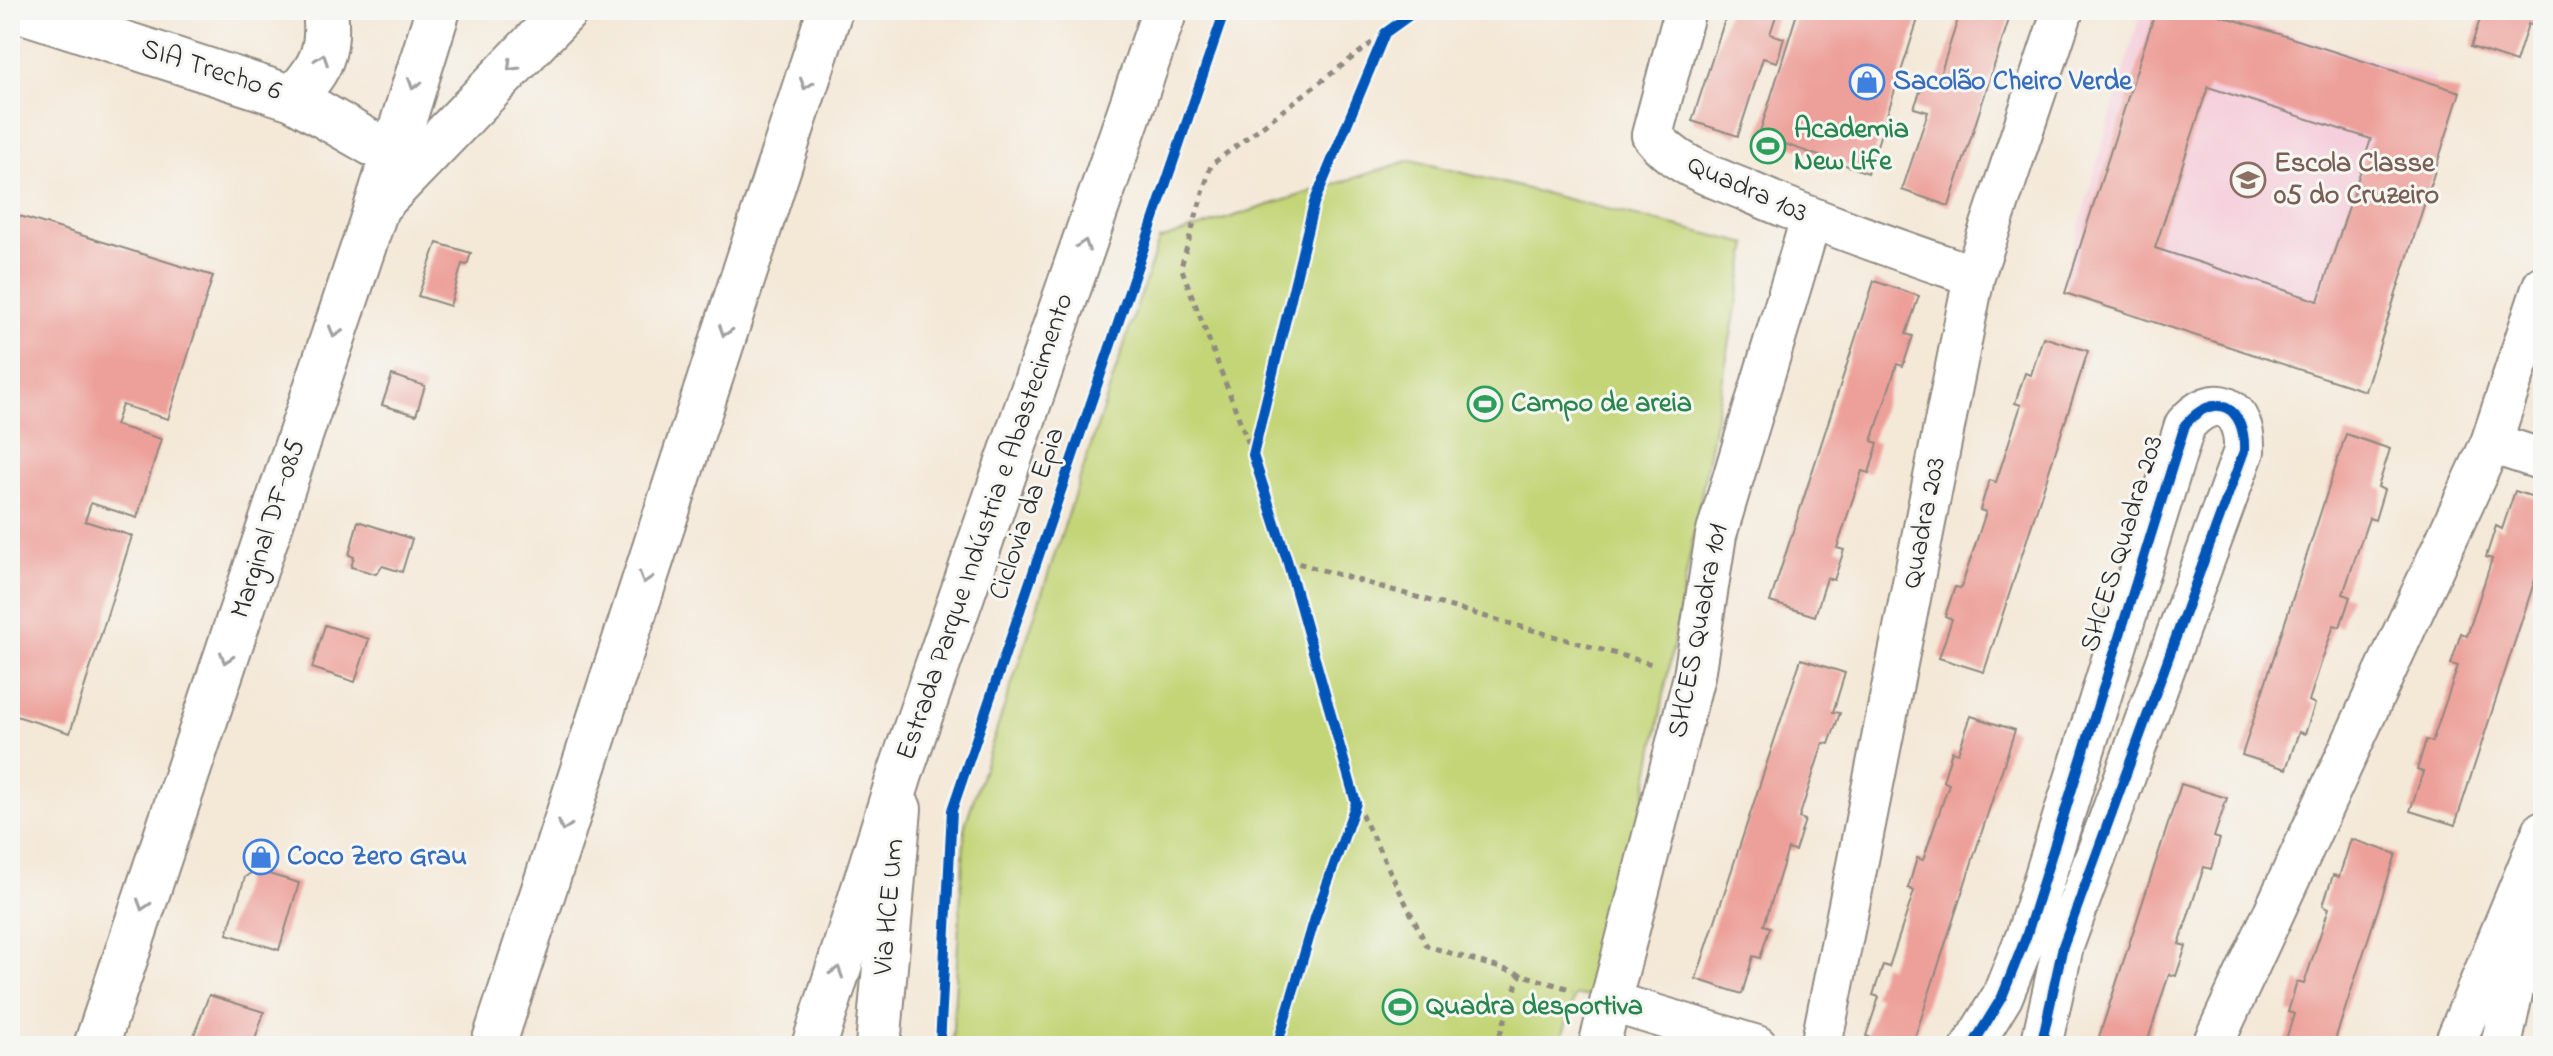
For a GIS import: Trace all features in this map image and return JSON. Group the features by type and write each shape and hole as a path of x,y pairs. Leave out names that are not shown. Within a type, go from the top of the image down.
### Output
{"main road":[{"name":"SIA Trecho 6","path":"20,10 293,98 392,155"},
{"path":"293,98 316,74 327,44 325,10"},
{"name":"Marginal DF-085","path":"96,1046 377,206 438,10"},
{"path":"377,206 566,10"},
{"path":"493,1046 830,10"},
{"name":"Estrada Parque Indústria e Abastecimento","path":"814,1046 902,768 1165,10"},
{"name":"Via HCE Um","path":"878,1046 902,768"}],"street":[{"name":"Quadra 103","path":"1685,10 1652,135 1664,152 1811,219 1974,276"},
{"name":"Quadra 203","path":"1821,1046 1974,276 2063,10"},
{"name":"SHCES Quadra 101","path":"1599,1046 1694,676 1716,535 1811,219"},
{"path":"2212,1046 2491,443 2543,286"},
{"name":"SHCES Quadra 203","path":"1972,1046 2002,997 2045,941 2244,451 2245,429 2235,413 2220,405 2197,410 2185,425 2045,941 2041,1046"},
{"path":"2491,443 2543,460"},
{"path":"2454,1046 2543,831"},
{"path":"2501,1046 2543,847"},
{"path":"1612,1002 1757,1046"}],"path":[{"path":"1257,470 1181,267 1211,165 1396,25"},
{"path":"1373,61 1385,33"},
{"path":"1253,455 1260,425"},
{"path":"1282,545 1291,575"},
{"path":"1287,560 1694,676"},
{"path":"1352,788 1356,803 1427,946 1612,1002"},
{"path":"1351,818 1356,803"},
{"path":"1496,1046 1521,973"}],"shaded area":[{"name":"Escola Classe 05 do Cruzeiro","path":"2141,10 2208,10 2436,78 2344,371 2063,283"}],"green space":[{"path":"1411,160 1748,244 1608,995 1575,996 1559,1046 952,1046 965,825 1159,240"}],"building":[{"path":"1728,10 1778,10 1770,34 1784,38 1777,62 1763,58 1738,136 1692,121"},
{"path":"1798,10 1921,10 1868,173 1759,135"},
{"path":"1961,10 2012,10 1949,206 1902,190 1928,112 1914,108 1923,84 1936,87"},
{"name":"Escola Classe 05 do Cruzeiro","path":"2156,10 2204,10 2460,92 2365,391 2065,293","holes":["2208,87 2371,139 2318,301 2155,248"]},
{"path":"2483,10 2540,10 2535,26 2528,24 2516,62 2471,47"},
{"path":"10,213 213,276 168,419 122,405 115,425 161,439 137,518 91,503 85,521 132,536 70,733 10,714"},
{"path":"437,243 471,253 467,265 462,264 450,306 418,296"},
{"path":"1874,281 1919,296 1906,334 1913,336 1903,366 1897,364 1872,441 1878,443 1869,473 1862,471 1837,548 1844,550 1834,580 1827,578 1815,616 1770,602"},
{"path":"2043,337 2088,351 1984,672 1939,658 1952,619 1945,616 1955,587 1961,588 1986,512 1980,510 1989,480 1996,482 2021,405 2015,403 2025,373 2031,375"},
{"path":"392,375 425,386 416,415 382,405"},
{"path":"2346,434 2390,449 2378,487 2384,490 2375,520 2369,518 2343,594 2350,597 2340,627 2334,625 2322,660 2309,701 2315,704 2305,734 2299,732 2286,769 2242,755"},
{"path":"2515,491 2543,500 2543,555 2455,825 2410,811 2423,772 2417,770 2426,740 2432,742 2458,666 2451,664 2461,633 2467,636 2492,559 2486,557 2496,526 2502,529"},
{"path":"358,521 412,539 402,572 382,566 376,574 351,567 354,557 349,555"},
{"path":"325,625 369,639 355,682 312,668"},
{"path":"1801,659 1845,673 1833,712 1840,713 1829,744 1823,743 1799,818 1805,820 1795,851 1788,849 1764,925 1770,927 1760,958 1753,956 1742,994 1696,979"},
{"path":"1971,716 2015,730 1912,1046 1899,1046 1866,1036 1879,997 1873,995 1883,965 1889,967 1914,891 1908,888 1917,858 1923,860 1949,784 1943,781 1952,751 1958,753"},
{"path":"2181,784 2227,798 2214,837 2220,839 2211,869 2204,867 2179,944 2186,946 2176,976 2169,974 2146,1046 2096,1046"},
{"path":"2351,839 2396,854 2333,1046 2284,1046 2294,1014 2288,1012 2297,982 2304,984 2329,908 2323,905 2333,875 2339,877"},
{"path":"255,870 299,883 279,950 227,934 245,877"},
{"path":"209,995 264,1012 253,1046 190,1046"}],"cycle path":[{"name":"Ciclovia da Epia","path":"940,1046 952,810 1225,10"},
{"path":"1277,1046 1315,918 1356,803 1287,560 1253,455 1314,203 1385,33 1417,10"},
{"path":"1972,1046 2002,997 2026,937 2185,425 2207,408 2226,408 2240,423 2244,451 2063,946 2041,1046"}],"place":[{"name":"Sacolão Cheiro Verde","path":"1867,82"},
{"name":"Academia New Life","path":"1768,146"},
{"name":"Escola Classe 05 do Cruzeiro","path":"2248,180"},
{"name":"Campo de areia","path":"1485,404"},
{"name":"Coco Zero Grau","path":"261,857"},
{"name":"Quadra desportiva","path":"1400,1007"}]}
